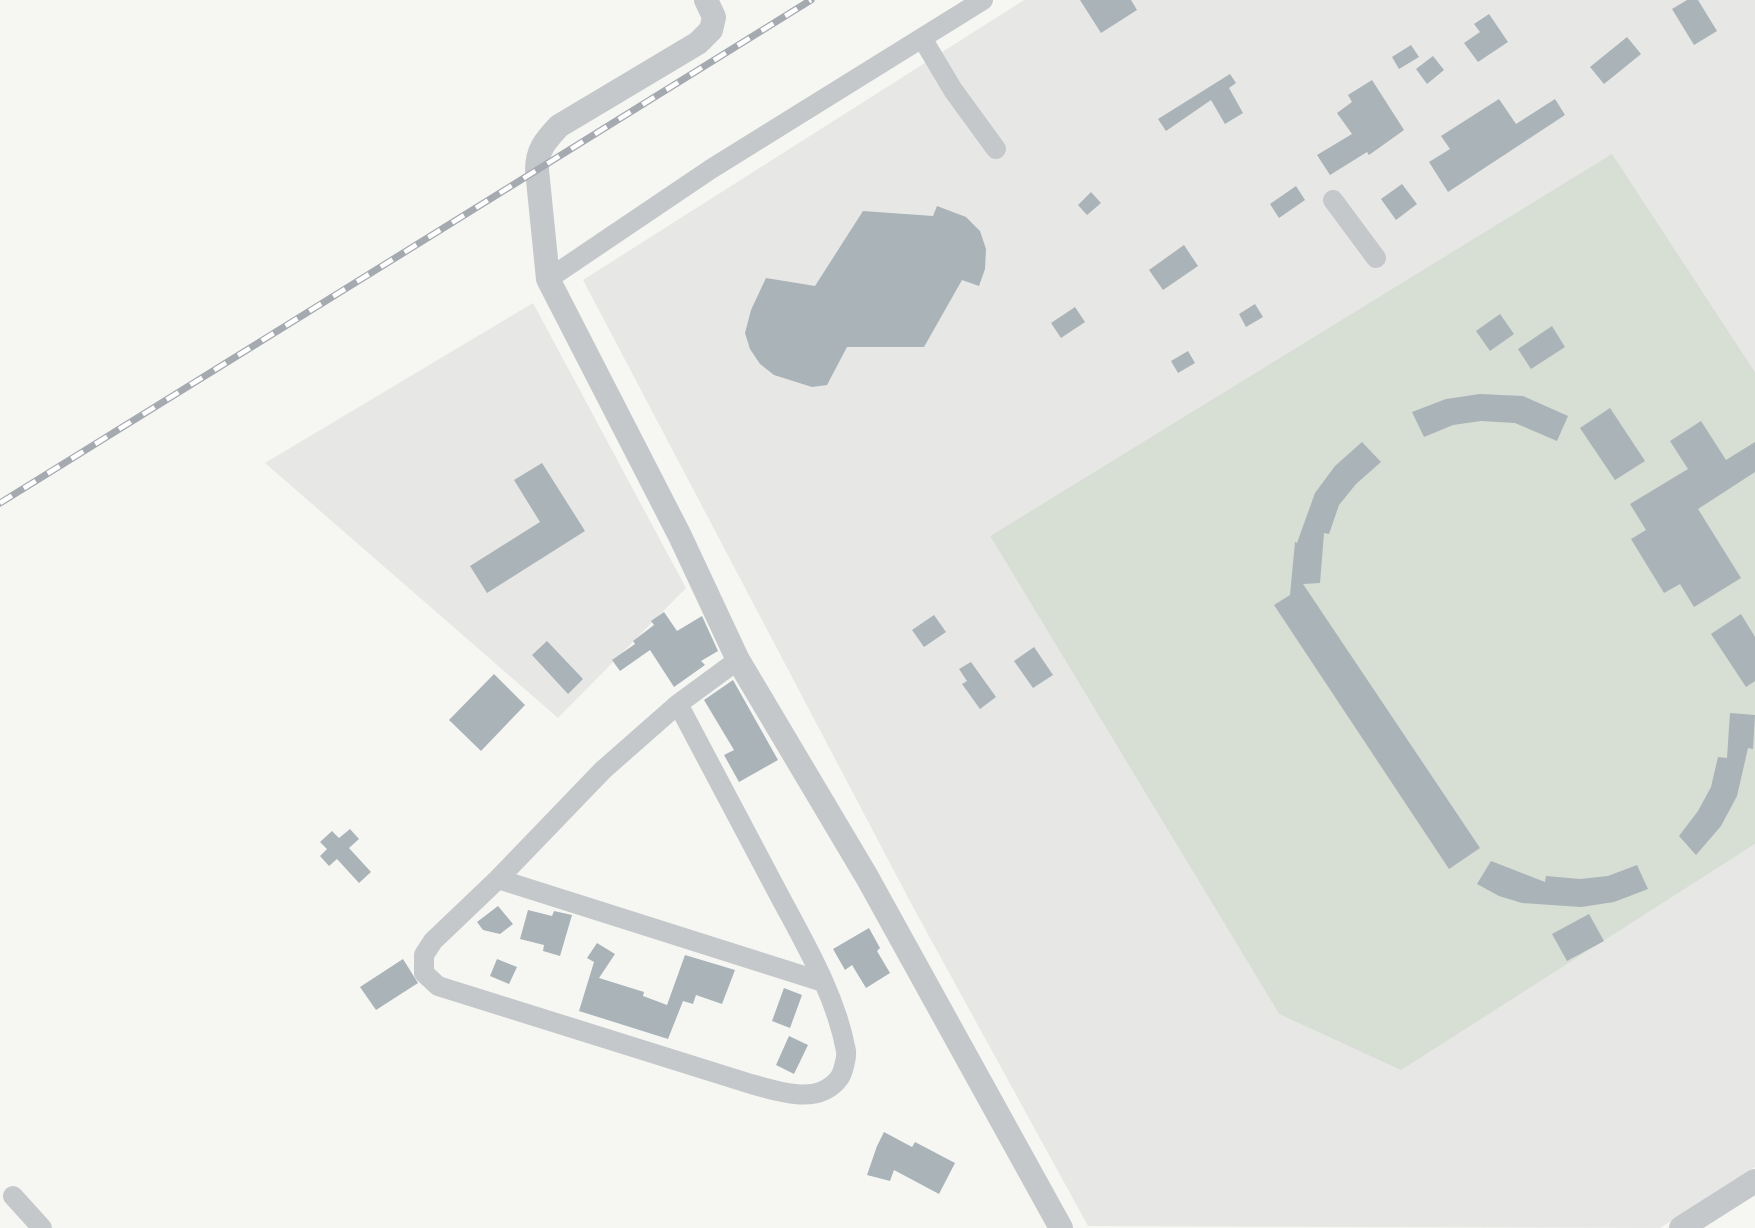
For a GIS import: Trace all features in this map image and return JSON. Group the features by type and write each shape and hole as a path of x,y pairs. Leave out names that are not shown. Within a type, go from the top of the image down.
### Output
{"street":[{"path":"706,0 714,17 711,30 698,43 559,126 542,143 537,156 537,170 548,279 680,536 738,660 867,877 1061,1228"},
{"path":"548,279 711,169 982,0"},
{"path":"922,38 953,90 996,149"},
{"path":"1334,200 1376,258"},
{"path":"678,704 823,982 847,1054 840,1077 823,1090 795,1096 438,986 424,973 424,955 433,941 498,879 603,770 678,704 738,660"},
{"path":"498,879 823,982"},
{"path":"1681,1228 1755,1181"},
{"path":"13,1197 42,1228"}],"shaded area":[{"path":"1024,0 1755,0 1755,372 1612,155 990,536 1279,1014 1400,1069 1755,844 1755,1167 1660,1228 1088,1226 913,907 583,280"},
{"path":"1612,154 1755,372 1755,844 1401,1070 1279,1014 990,536"},
{"path":"533,303 686,588 558,718 265,463"}],"building":[{"path":"1080,0 1131,0 1137,10 1101,33"},
{"path":"1687,0 1698,0 1717,31 1694,45 1672,9"},
{"path":"1489,14 1508,42 1478,62 1464,43 1480,32 1474,24"},
{"path":"1627,37 1641,54 1604,84 1590,67"},
{"path":"1411,45 1419,57 1399,69 1392,57"},
{"path":"1433,56 1444,70 1427,84 1416,69"},
{"path":"1230,74 1236,83 1229,88 1243,113 1225,124 1211,100 1166,131 1158,119"},
{"path":"1372,80 1404,130 1369,155 1367,152 1330,175 1317,155 1352,134 1337,113 1352,102 1348,95"},
{"path":"1499,99 1516,124 1555,99 1565,115 1448,192 1429,162 1450,149 1441,136"},
{"path":"1402,184 1417,204 1396,220 1381,199"},
{"path":"1296,186 1305,200 1279,218 1270,204"},
{"path":"1091,192 1101,203 1087,215 1078,205"},
{"path":"937,206 966,217 980,231 986,249 985,269 979,286 962,280 924,347 847,347 827,385 812,387 774,375 760,364 750,349 745,333 751,310 766,278 815,286 863,211 933,216"},
{"path":"1184,245 1198,266 1163,290 1149,270"},
{"path":"1255,304 1263,317 1246,327 1239,314"},
{"path":"1075,307 1085,322 1061,338 1051,323"},
{"path":"1500,314 1514,334 1490,351 1476,331"},
{"path":"1552,326 1565,347 1531,369 1518,349"},
{"path":"1188,351 1195,363 1178,373 1171,361"},
{"path":"1480,394 1523,396 1568,416 1557,441 1515,423 1481,421 1453,425 1424,437 1412,412 1446,399"},
{"path":"1610,408 1645,461 1615,480 1580,428"},
{"path":"1701,421 1726,460 1755,442 1755,472 1698,509 1741,578 1694,607 1680,584 1664,593 1631,539 1646,530 1630,504 1688,469 1670,441"},
{"path":"1362,442 1381,462 1356,484 1339,505 1329,534 1324,533 1320,583 1303,584 1480,848 1449,869 1274,605 1290,595 1295,542 1297,543 1315,493 1335,466"},
{"path":"542,463 585,531 487,593 470,566 540,522 514,480"},
{"path":"664,612 677,631 702,616 718,651 701,661 705,665 674,687 650,650 620,671 612,660 635,644 633,641 654,625 651,621"},
{"path":"1741,614 1755,637 1755,681 1746,687 1711,634"},
{"path":"934,615 946,632 924,647 912,630"},
{"path":"547,641 583,679 568,694 532,655"},
{"path":"1034,647 1053,675 1033,688 1014,661"},
{"path":"971,662 996,697 980,709 962,684 967,681 959,669"},
{"path":"494,674 525,705 481,751 449,720"},
{"path":"733,680 778,760 739,782 724,755 734,750 704,700"},
{"path":"1730,713 1755,715 1753,749 1748,748 1737,796 1721,826 1696,855 1679,836 1698,811 1711,787 1718,757 1727,758"},
{"path":"350,829 359,839 349,848 371,872 359,883 337,859 329,866 320,856 327,849 320,842 332,831 339,838"},
{"path":"1491,861 1545,882 1546,876 1580,879 1608,876 1637,865 1648,889 1614,902 1581,907 1522,903 1499,896 1477,884"},
{"path":"498,906 513,924 500,934 483,930 477,922"},
{"path":"528,910 552,916 554,911 572,915 560,956 543,951 544,945 520,939"},
{"path":"1589,914 1604,941 1567,961 1552,934"},
{"path":"869,928 880,948 877,951 890,973 866,988 852,965 845,970 833,949"},
{"path":"597,943 615,954 599,978 644,992 643,996 667,1005 685,955 735,970 722,1004 696,995 693,1004 683,1001 668,1039 579,1011 594,962 587,958"},
{"path":"403,959 418,983 376,1010 360,987"},
{"path":"497,959 517,967 509,984 490,976"},
{"path":"784,988 802,995 790,1028 772,1021"},
{"path":"789,1036 808,1045 794,1074 776,1065"},
{"path":"884,1132 912,1147 915,1142 955,1163 939,1194 894,1170 890,1181 867,1175"}],"railway":[{"path":"0,503 811,0"}]}
